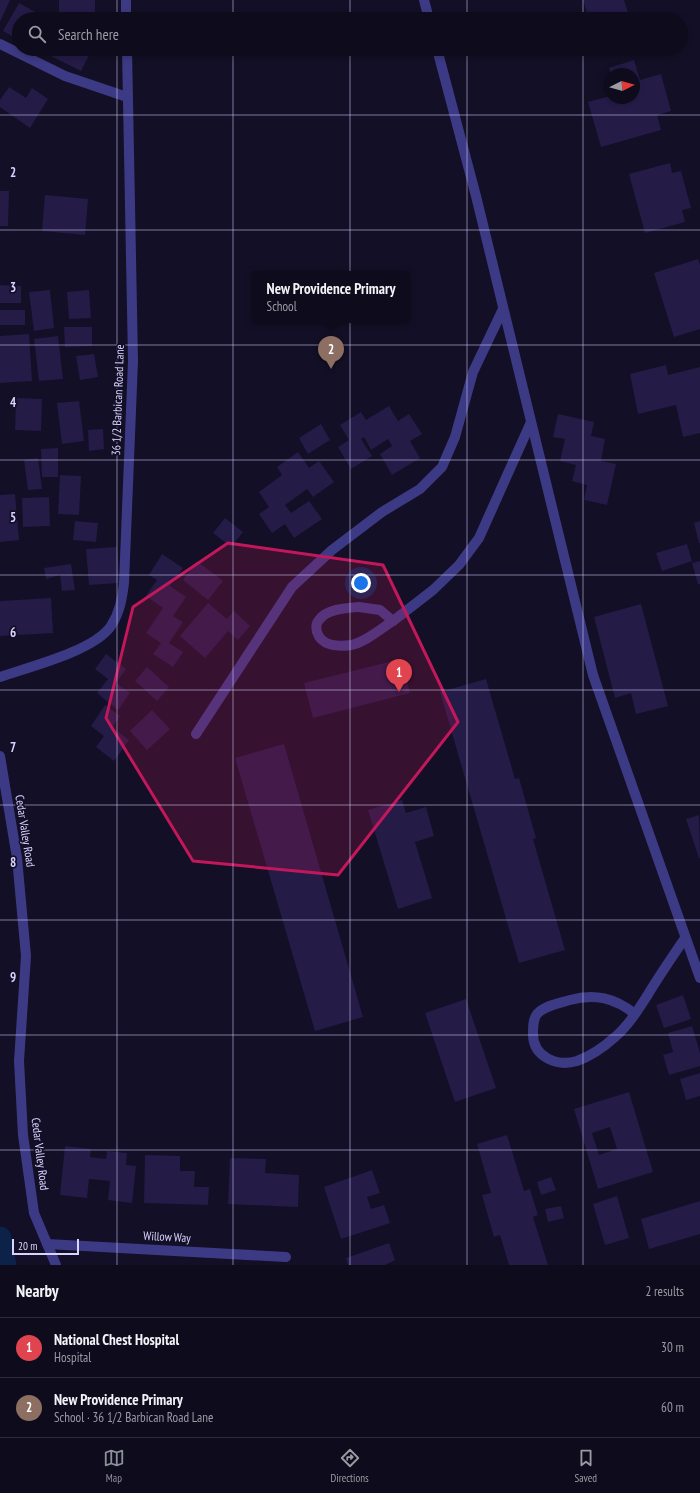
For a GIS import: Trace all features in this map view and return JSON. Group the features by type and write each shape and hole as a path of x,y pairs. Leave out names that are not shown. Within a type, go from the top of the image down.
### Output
{"street":[{"path":"126,0 126,12"},
{"path":"424,0 427,12"},
{"path":"0,44 12,50"},
{"path":"24,56 65,76 127,97"},
{"name":"36 1/2 Barbican Road Lane","path":"0,677 66,654 91,643 110,628 122,606 133,360 126,56"},
{"path":"439,56 593,675 700,978"},
{"path":"196,734 292,587 332,550 382,512 420,489 442,467 455,436 473,372 503,309"},
{"path":"393,621 380,610 354,607 332,611 324,615 318,620 316,628 318,637 325,643 337,646 351,645 363,641 393,621 433,590 459,565 479,538 530,422"},
{"name":"Cedar Valley Road","path":"0,756 17,858 26,956 19,1061 22,1135 34,1213 56,1265"},
{"path":"635,1014 622,1004 608,998 591,996 544,1008 537,1014 533,1023 533,1037 536,1048 543,1056 551,1061 577,1061 596,1051 617,1036 635,1014 685,938"},
{"name":"Willow Way","path":"47,1244 286,1257"}],"highlighted area":[{"path":"228,543 383,565 458,722 338,875 193,861 106,718 133,607"}],"building":[{"path":"0,0 10,0 0,22"},
{"path":"59,0 95,0 95,12 59,12"},
{"path":"583,0 624,0 628,12 587,12"},
{"path":"19,3 35,12 14,12"},
{"path":"12,15 12,36 3,31"},
{"path":"51,56 88,56 81,71"},
{"path":"634,60 636,68 609,68"},
{"path":"661,74 671,111 657,115 661,130 601,147 588,102 604,98 604,104 640,104 640,80"},
{"path":"9,87 26,98 32,88 48,99 30,128 0,107 0,100"},
{"path":"670,163 672,173 681,171 691,208 682,210 685,222 645,233 629,174"},
{"path":"0,191 9,191 8,226 0,226"},
{"path":"45,195 88,199 85,235 42,231"},
{"path":"698,259 700,265 700,329 674,337 654,273"},
{"path":"0,285 21,286 21,303 0,303"},
{"path":"50,290 54,328 34,331 29,292"},
{"path":"89,290 91,318 69,319 67,292"},
{"path":"0,310 25,310 25,325 0,325"},
{"path":"64,327 92,327 92,346 65,347"},
{"path":"29,334 32,381 0,383 0,336"},
{"path":"58,336 63,379 39,381 34,339"},
{"path":"94,354 98,377 80,380 76,356"},
{"path":"666,365 668,375 700,367 700,433 683,437 676,405 638,414 630,374"},
{"path":"16,398 42,399 41,431 15,430"},
{"path":"79,401 84,441 62,444 57,403"},
{"path":"389,406 398,421 409,414 422,434 410,441 420,458 392,475 380,454 392,446 388,439 371,450 364,437 361,439 372,456 351,469 338,447 349,440 340,425 361,412 366,420"},
{"path":"558,414 594,422 591,436 605,439 601,461 616,464 607,505 584,500 587,485 572,481 576,465 560,461 565,439 553,437"},
{"path":"321,424 330,440 308,454 299,438"},
{"path":"103,429 104,449 89,451 88,430"},
{"path":"58,448 58,477 42,477 41,449"},
{"path":"298,452 309,468 319,461 334,482 313,497 307,489 285,505 291,513 309,501 322,519 294,538 285,524 272,533 259,514 269,507 259,492 282,475 277,467"},
{"path":"38,458 42,489 28,490 24,460"},
{"path":"60,475 81,476 79,515 58,514"},
{"path":"15,494 19,540 0,542 0,495"},
{"path":"49,497 50,526 23,527 22,498"},
{"path":"225,518 243,532 231,547 213,533"},
{"path":"75,521 98,523 96,542 73,540"},
{"path":"700,521 700,543 699,543 694,523"},
{"path":"687,544 692,561 662,571 656,553"},
{"path":"117,547 119,583 89,585 86,549"},
{"path":"162,554 183,568 170,586 186,597 173,616 183,622 169,643 183,652 173,667 153,654 161,643 146,633 163,608 146,596 157,580 149,575"},
{"path":"197,561 223,581 208,600 183,580"},
{"path":"700,561 700,584 698,584 692,563"},
{"path":"71,564 75,590 62,591 60,575 46,579 44,568"},
{"path":"51,598 53,633 0,636 0,601"},
{"path":"208,603 227,619 234,611 250,626 238,640 228,631 205,658 180,636"},
{"path":"641,604 668,706 636,714 631,693 615,698 594,617"},
{"path":"106,654 126,669 116,683 130,693 118,710 97,693 108,679 95,669"},
{"path":"401,659 410,693 313,718 304,683"},
{"path":"147,667 169,687 157,701 135,681"},
{"path":"486,679 515,779 519,778 536,838 533,839 565,950 519,963 440,692"},
{"path":"105,705 120,716 112,727 129,740 114,761 96,747 104,736 91,726"},
{"path":"152,710 170,729 147,750 130,731"},
{"path":"284,744 363,1017 315,1031 235,758"},
{"path":"402,800 406,813 426,807 434,836 415,842 432,898 398,909 368,810"},
{"path":"699,815 700,858 686,819"},
{"path":"683,995 691,1019 664,1028 656,1005"},
{"path":"466,999 496,1088 455,1102 425,1013"},
{"path":"692,1026 700,1053 700,1066 669,1075 663,1055 673,1052 668,1033"},
{"path":"700,1073 700,1096 686,1100 680,1079"},
{"path":"629,1092 653,1172 598,1189 574,1109","holes":["610,1127 617,1149 599,1155 592,1133"]},
{"path":"507,1135 524,1191 530,1189 538,1215 533,1217 548,1265 509,1265 500,1235 494,1237 482,1195 491,1193 477,1144"},
{"path":"65,1146 91,1149 90,1157 106,1159 107,1151 127,1153 126,1165 136,1166 132,1203 108,1200 110,1181 89,1179 87,1198 60,1195"},
{"path":"145,1155 180,1156 180,1171 195,1171 194,1187 209,1187 208,1205 144,1203"},
{"path":"230,1158 266,1159 265,1173 299,1175 298,1207 228,1204"},
{"path":"372,1170 380,1193 367,1197 371,1209 384,1205 390,1223 341,1239 324,1187"},
{"path":"551,1177 556,1190 541,1195 537,1182"},
{"path":"617,1196 629,1238 605,1245 593,1204"},
{"path":"700,1201 700,1234 649,1249 641,1219"},
{"path":"561,1206 564,1218 548,1222 545,1209"},
{"path":"389,1243 395,1260 385,1265 348,1265 346,1258"}],"waterway":[{"path":"0,1238 5,1265"}],"place":[{"name":"New Providence Primary","path":"331,369"},
{"name":"National Chest Hospital","path":"399,692"}]}
